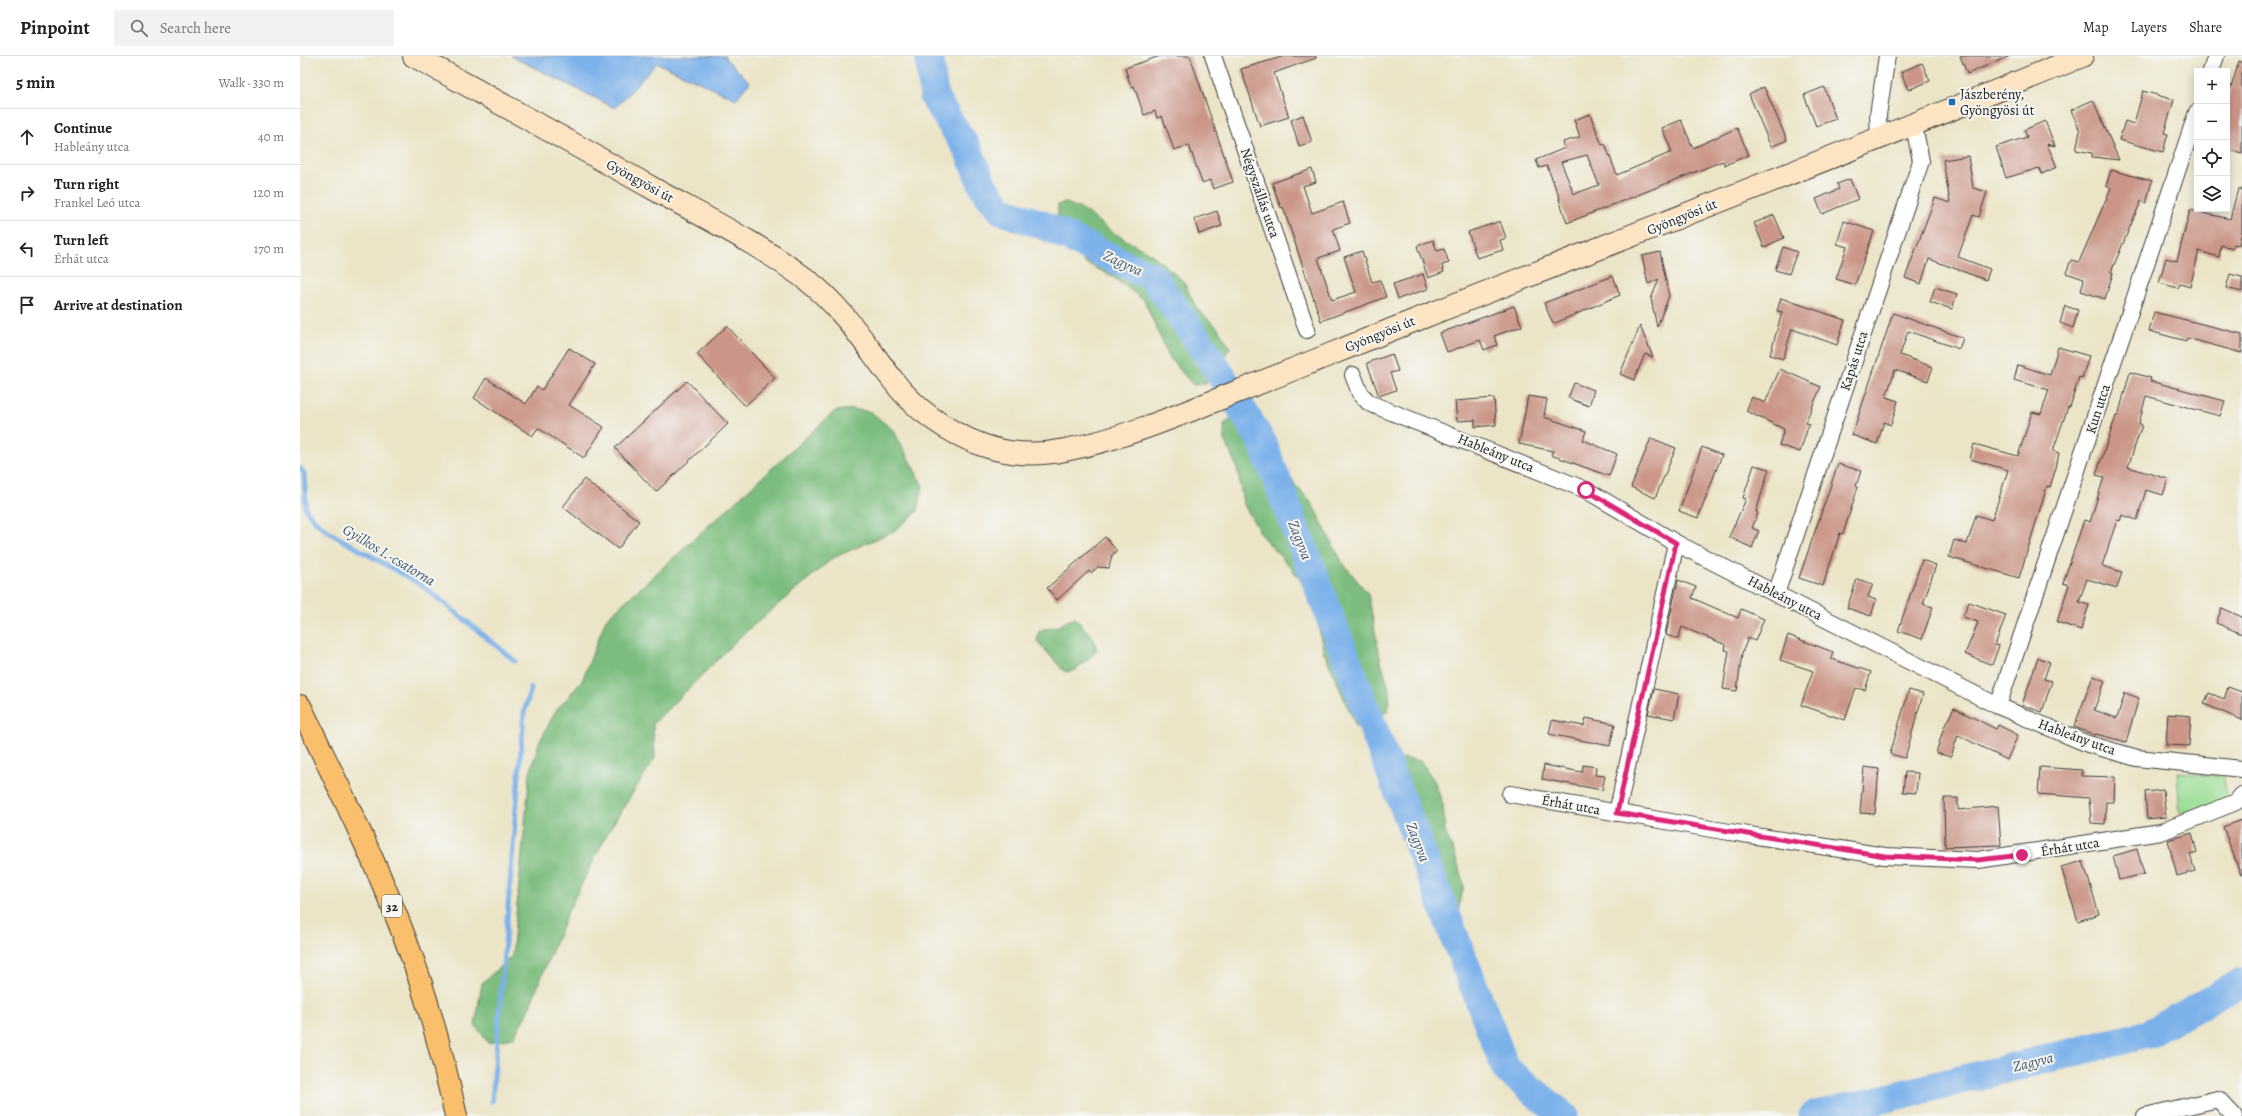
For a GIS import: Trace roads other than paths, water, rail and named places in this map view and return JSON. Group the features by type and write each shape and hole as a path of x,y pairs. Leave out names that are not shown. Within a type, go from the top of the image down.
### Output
{"main road":[{"name":"32","path":"300,706 362,836 407,941 443,1056 456,1116"}],"street":[{"name":"Gyöngyösi út","path":"414,56 725,229 803,277 818,289 849,320 892,380 912,402 935,421 959,436 984,446 1014,454 1041,454 1091,444 1177,416 1914,126 2082,56"},
{"name":"Négyszállás utca","path":"1213,56 1307,330"},
{"path":"1879,139 1878,115 1888,56"},
{"path":"2212,68 2216,56"},
{"name":"Kun utca","path":"1998,706 2194,121"},
{"name":"Kapás utca","path":"1776,594 1921,161 1914,126"},
{"name":"Hableány utca","path":"1352,375 1360,393 1369,402 1586,490 1676,543 1998,706 2088,744 2137,758 2242,769"},
{"path":"1617,813 1676,543"},
{"name":"Érhát utca","path":"1510,794 1617,813 1885,856 1978,860 2161,832 2236,802 2242,795"},
{"path":"2145,1116 2218,1099 2234,1116"}],"water":[{"path":"511,56 725,56 725,58 750,82 736,99 657,63 615,108"}],"waterway":[{"name":"Zagyva","path":"929,56 934,97 968,150 984,188 1001,210 1045,226 1154,278 1214,364 1262,442 1506,1069 1564,1116"},
{"name":"Gyilkos I.-csatorna","path":"300,468 304,473 306,510 315,521 330,533 422,585 515,661"},
{"path":"492,1101 524,713 531,688"},
{"name":"Zagyva","path":"1813,1116 2148,1034 2242,982"}],"place":[{"name":"Jászberény, Gyöngyösi út","path":"1952,102"}]}
